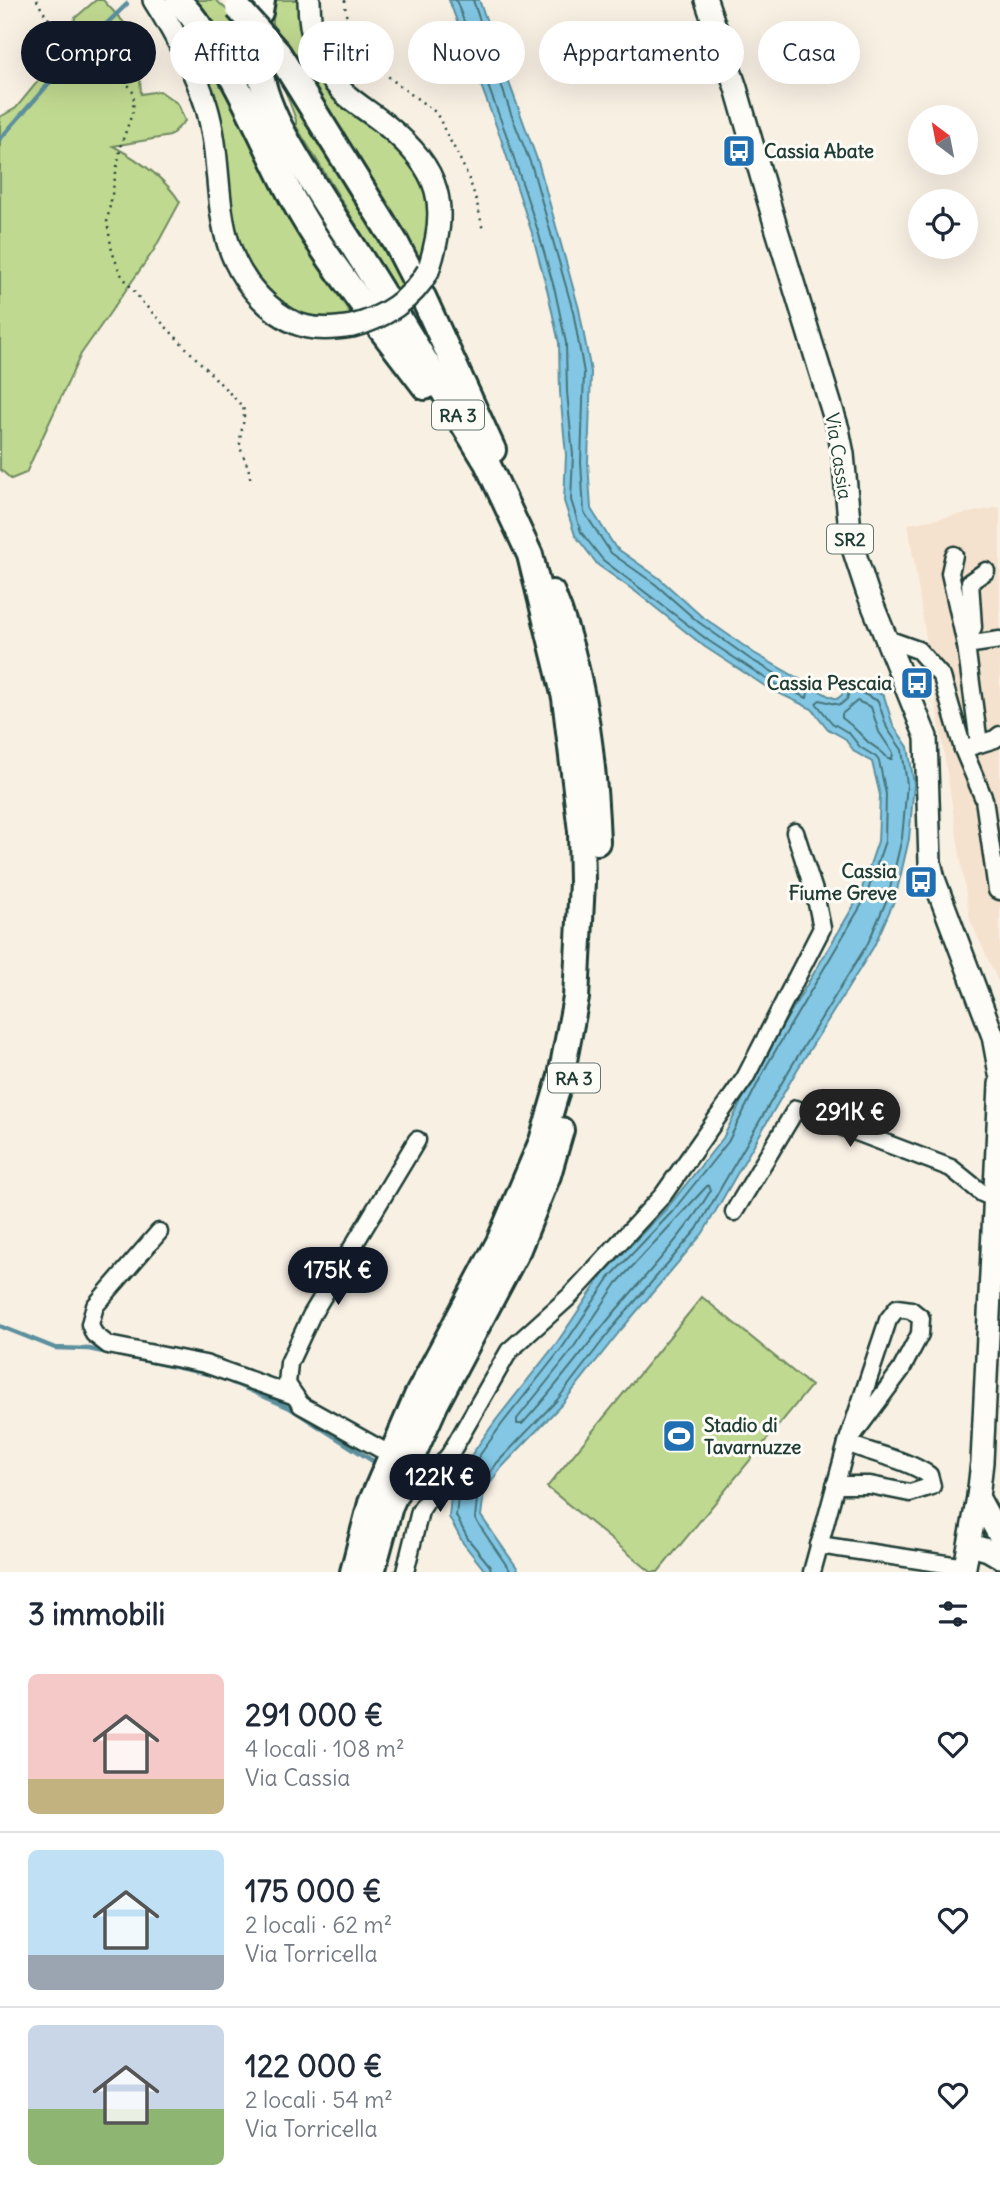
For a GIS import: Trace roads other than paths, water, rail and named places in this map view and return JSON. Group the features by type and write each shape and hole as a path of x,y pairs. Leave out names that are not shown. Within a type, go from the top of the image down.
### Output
{"highway":[{"path":"178,0 193,16 227,67 296,204 338,272 377,316"},
{"path":"247,5 254,21"},
{"path":"284,75 421,281 490,440 512,514"},
{"name":"RA 3","path":"263,84 272,111 377,316 487,463 530,555 565,698 581,831 582,882 576,998 561,1076 542,1141 499,1242 417,1396 371,1503 353,1572"},
{"name":"RA 3","path":"372,1572 390,1506 436,1403 518,1248 548,1175 572,1092 586,1025 594,964 598,878 593,774 586,722 565,629 550,589 530,555"}],"main road":[{"path":"154,0 190,65 206,106 213,136 223,227 228,250 240,274 259,297 280,315 301,327 326,330 377,316"},
{"path":"309,0 311,28 323,65 353,101 413,149 426,165 440,206 439,229 421,281 396,307 372,320 377,316"},
{"name":"Via Cassia","path":"706,0 736,88 838,429 851,542 867,591 926,737 930,862 948,922 996,1038 1000,1073"},
{"path":"965,1569 978,1497 1000,1084"},
{"path":"978,1497 1000,1539"},
{"path":"972,1538 984,1531 1000,1539"},
{"path":"972,1538 1000,1557"}],"street":[{"path":"954,555 950,573 966,645 972,706 971,746"},
{"path":"966,645 973,627 970,582 986,571"},
{"path":"887,639 918,650 942,677 971,746 984,799 997,890 1000,891"},
{"path":"966,645 1000,639"},
{"path":"971,746 1000,735"},
{"path":"405,1572 420,1511 430,1496 420,1478 450,1454 509,1351 570,1296 663,1195 746,1079 822,928 815,894 795,832"},
{"path":"734,1212 796,1109 951,1168 972,1186 994,1198"},
{"path":"384,1451 301,1405 287,1384 289,1363 311,1316 417,1140"},
{"path":"159,1232 95,1306 90,1324 94,1334 108,1345 205,1364 295,1396"},
{"path":"812,1572 847,1443 888,1320 897,1308 911,1310 921,1318 920,1334 901,1370 847,1443"},
{"path":"835,1485 870,1485 910,1493 932,1486 929,1475 915,1465 847,1443"},
{"path":"819,1545 965,1569"}],"water":[{"path":"449,0 479,0 487,21 457,21"},
{"path":"480,84 510,84 539,165 579,309 591,372 588,462 591,509 615,547 659,578 700,615 754,653 829,696 837,699 842,695 847,681 854,680 884,696 893,725 908,747 914,784 909,839 895,899 874,946 797,1070 703,1233 562,1404 502,1467 484,1492 481,1516 520,1572 486,1572 463,1543 449,1517 451,1496 458,1474 496,1420 556,1344 604,1273 667,1208 723,1138 761,1062 859,897 878,841 880,795 872,762 855,752 844,738 828,729 812,709 768,688 705,647 598,565 575,535 564,501 566,455 559,343 532,233"}],"waterway":[{"path":"0,139 75,54 127,4"},
{"path":"0,1326 55,1348 89,1349 213,1375"},
{"path":"224,1379 290,1408 376,1463"}],"place":[{"name":"Cassia Abate","path":"739,151"},
{"name":"Cassia Pescaia","path":"917,683"},
{"name":"Cassia Fiume Greve","path":"921,882"},
{"name":"Stadio di Tavarnuzze","path":"679,1436"}]}
